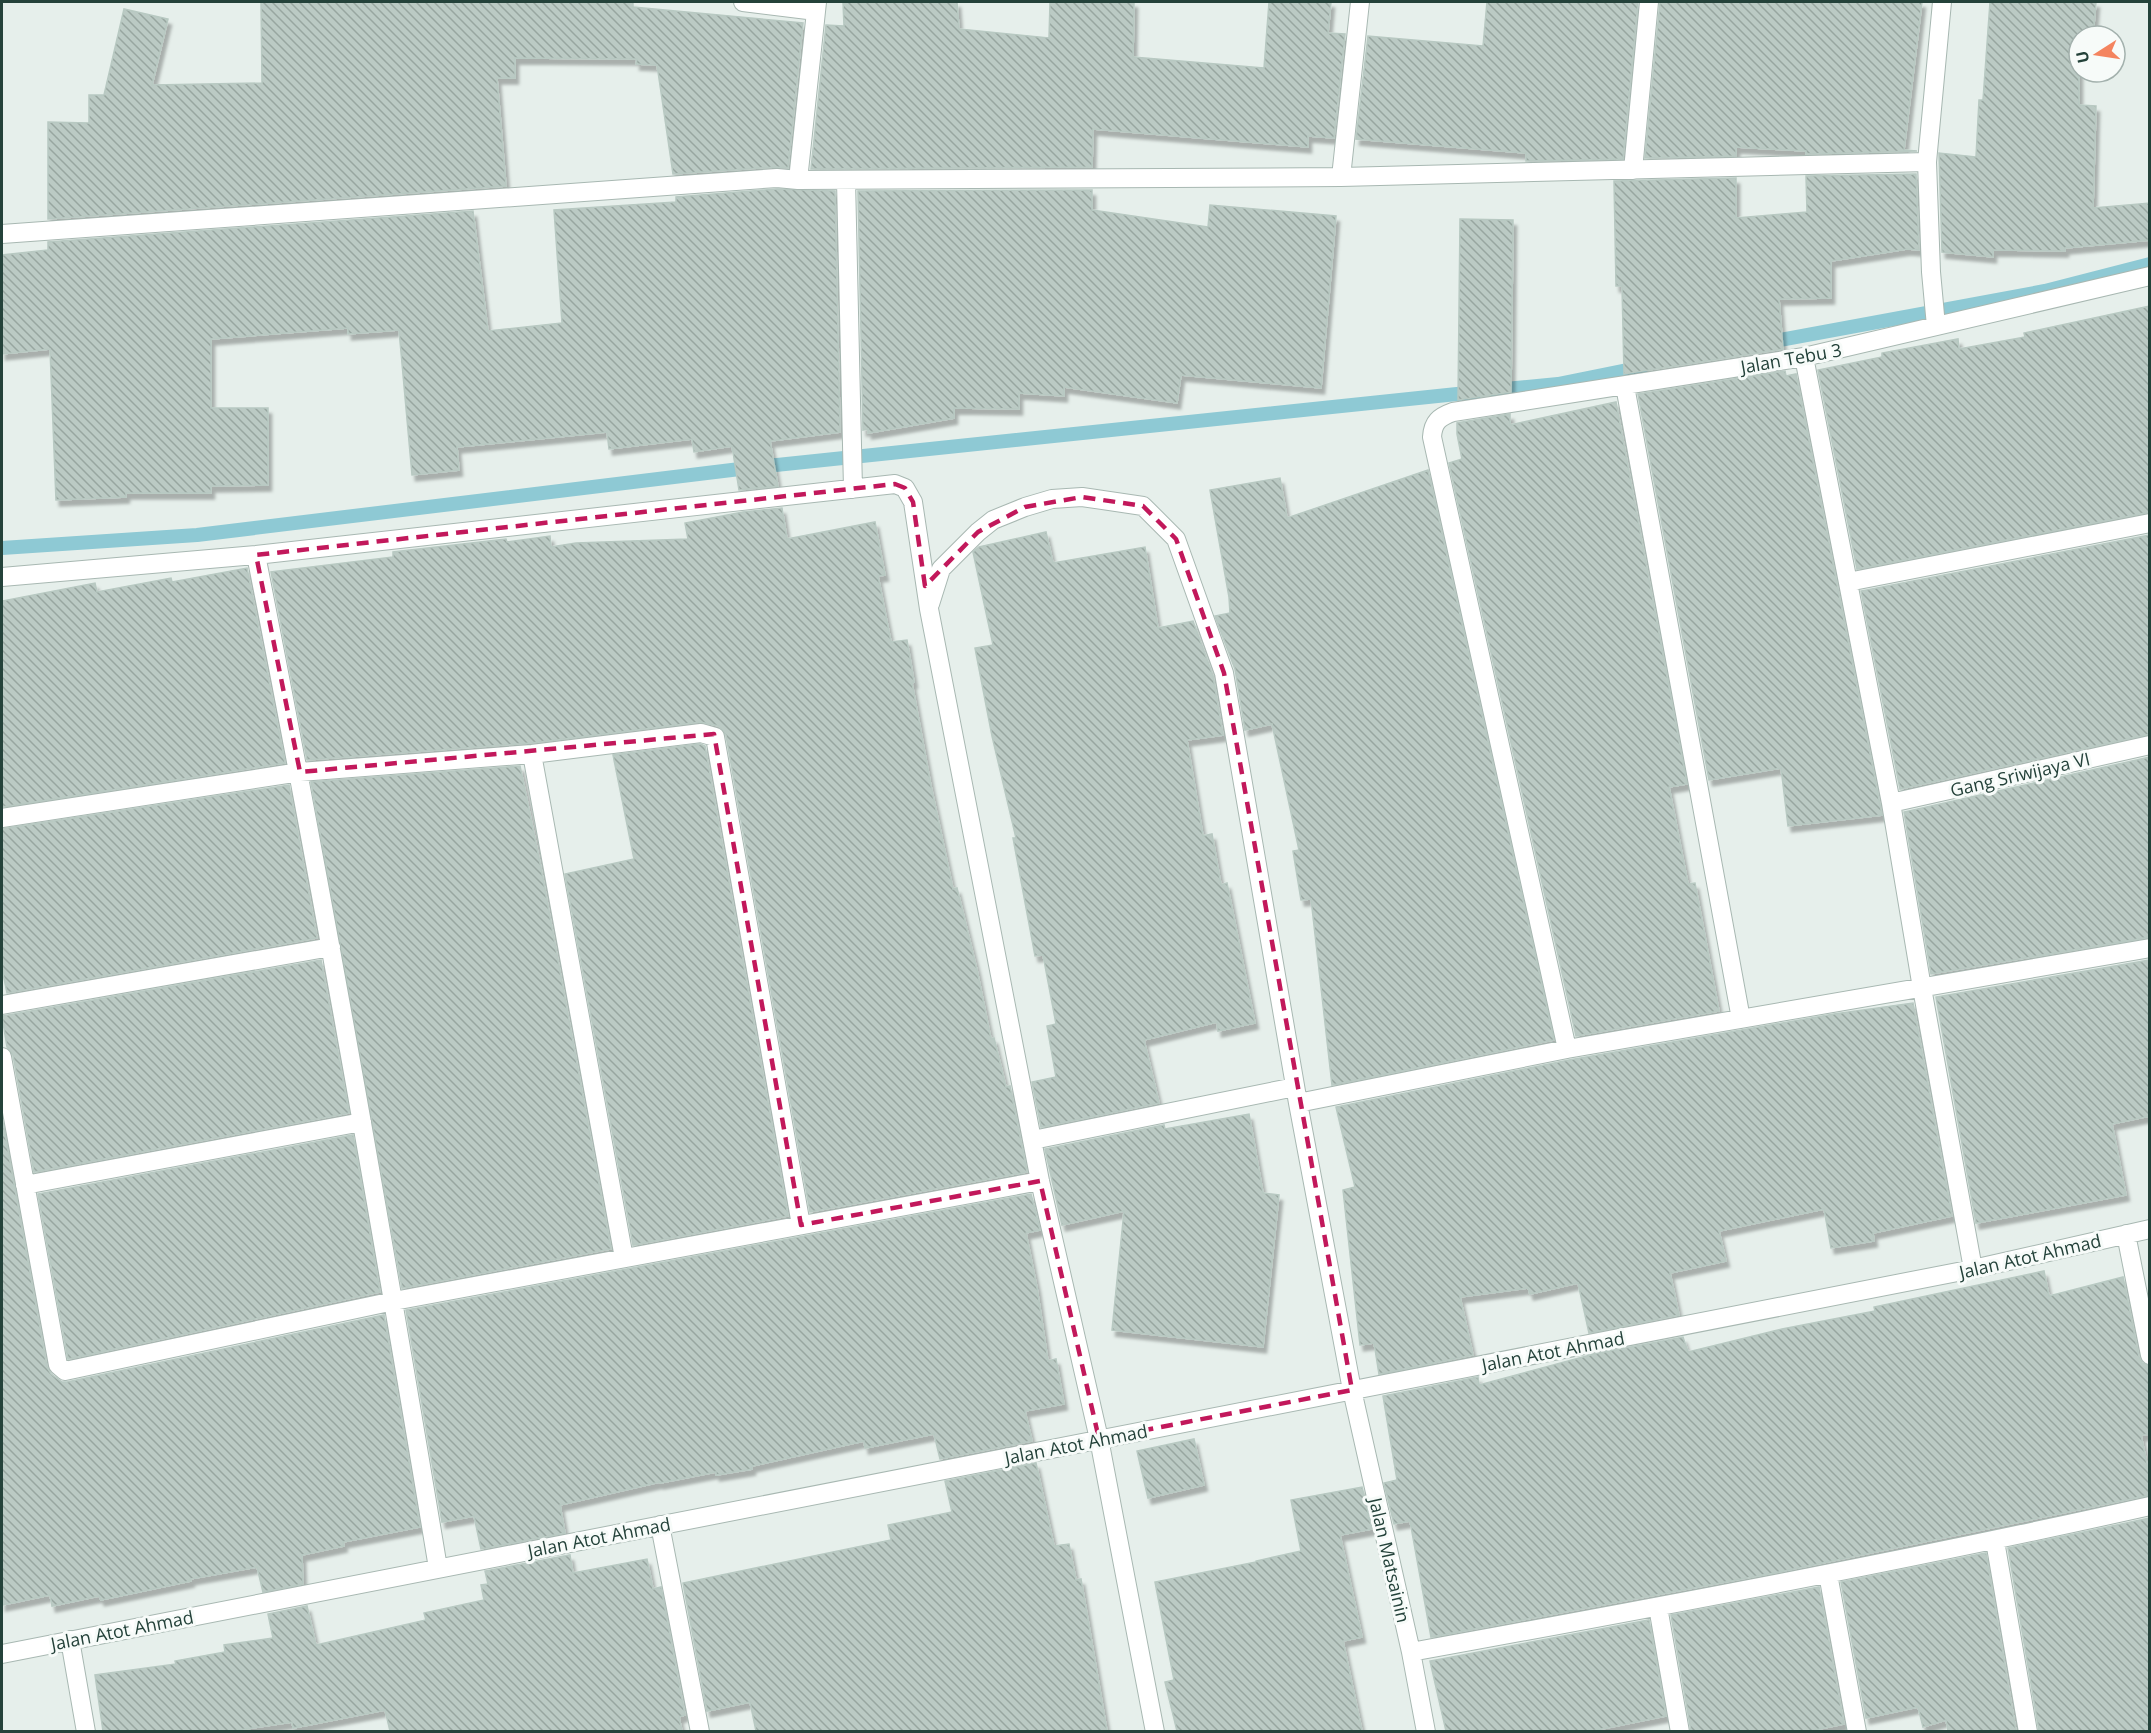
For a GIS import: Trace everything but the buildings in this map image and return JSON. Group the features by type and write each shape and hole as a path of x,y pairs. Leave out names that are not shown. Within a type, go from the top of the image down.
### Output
{"street":[{"path":"743,2 817,6 798,180"},
{"path":"1341,177 1360,2"},
{"path":"1633,171 1649,2"},
{"path":"1935,319 1927,162 1942,2"},
{"path":"2,234 777,178 846,180 1341,177 1927,162"},
{"path":"846,180 853,489"},
{"name":"Jalan Tebu 3","path":"1567,1049 1432,437 1433,425 1441,416 1453,412 1804,357 1935,319 2150,276"},
{"path":"1804,357 1891,803 1973,1269"},
{"path":"1625,386 1741,1019"},
{"path":"2,577 256,555 895,484 905,488 913,502 929,609 1040,1181 1100,1439 1155,1731"},
{"name":"Jalan Matsainin","path":"929,609 941,569 978,532 993,520 1043,501 1082,497 1143,506 1176,539 1224,673 1296,1095 1352,1390 1411,1652 1426,1731"},
{"path":"1848,582 2150,523"},
{"path":"256,555 300,772 394,1301 438,1568"},
{"path":"2,818 300,772 532,754 701,733 715,736 801,1225"},
{"name":"Gang Sriwijaya VI","path":"1891,803 2150,745"},
{"path":"532,754 624,1258"},
{"path":"2,1005 331,947"},
{"path":"1033,1140 2150,948"},
{"path":"2,1057 58,1365 65,1371 394,1301 1040,1181"},
{"path":"25,1185 362,1122"},
{"name":"Jalan Atot Ahmad","path":"2,1653 1973,1269 2150,1229"},
{"path":"2126,1234 2150,1355"},
{"path":"1411,1652 1828,1574 1995,1541 2150,1506"},
{"path":"660,1525 700,1731"},
{"path":"1995,1541 2028,1731"},
{"path":"1828,1574 1857,1731"},
{"path":"1658,1607 1680,1731"},
{"path":"70,1640 86,1731"}],"highlighted area":[{"path":"895,484 905,488 913,502 925,586 978,532 1025,507 1082,497 1143,506 1151,512 1176,539 1224,673 1352,1390 1099,1439 1040,1181 801,1225 714,734 300,772 256,555"}],"waterway":[{"path":"1764,343 2045,291 2150,264"},
{"path":"1495,390 1558,384 1642,367"},
{"path":"2,548 197,535 748,468 1476,392"}]}
